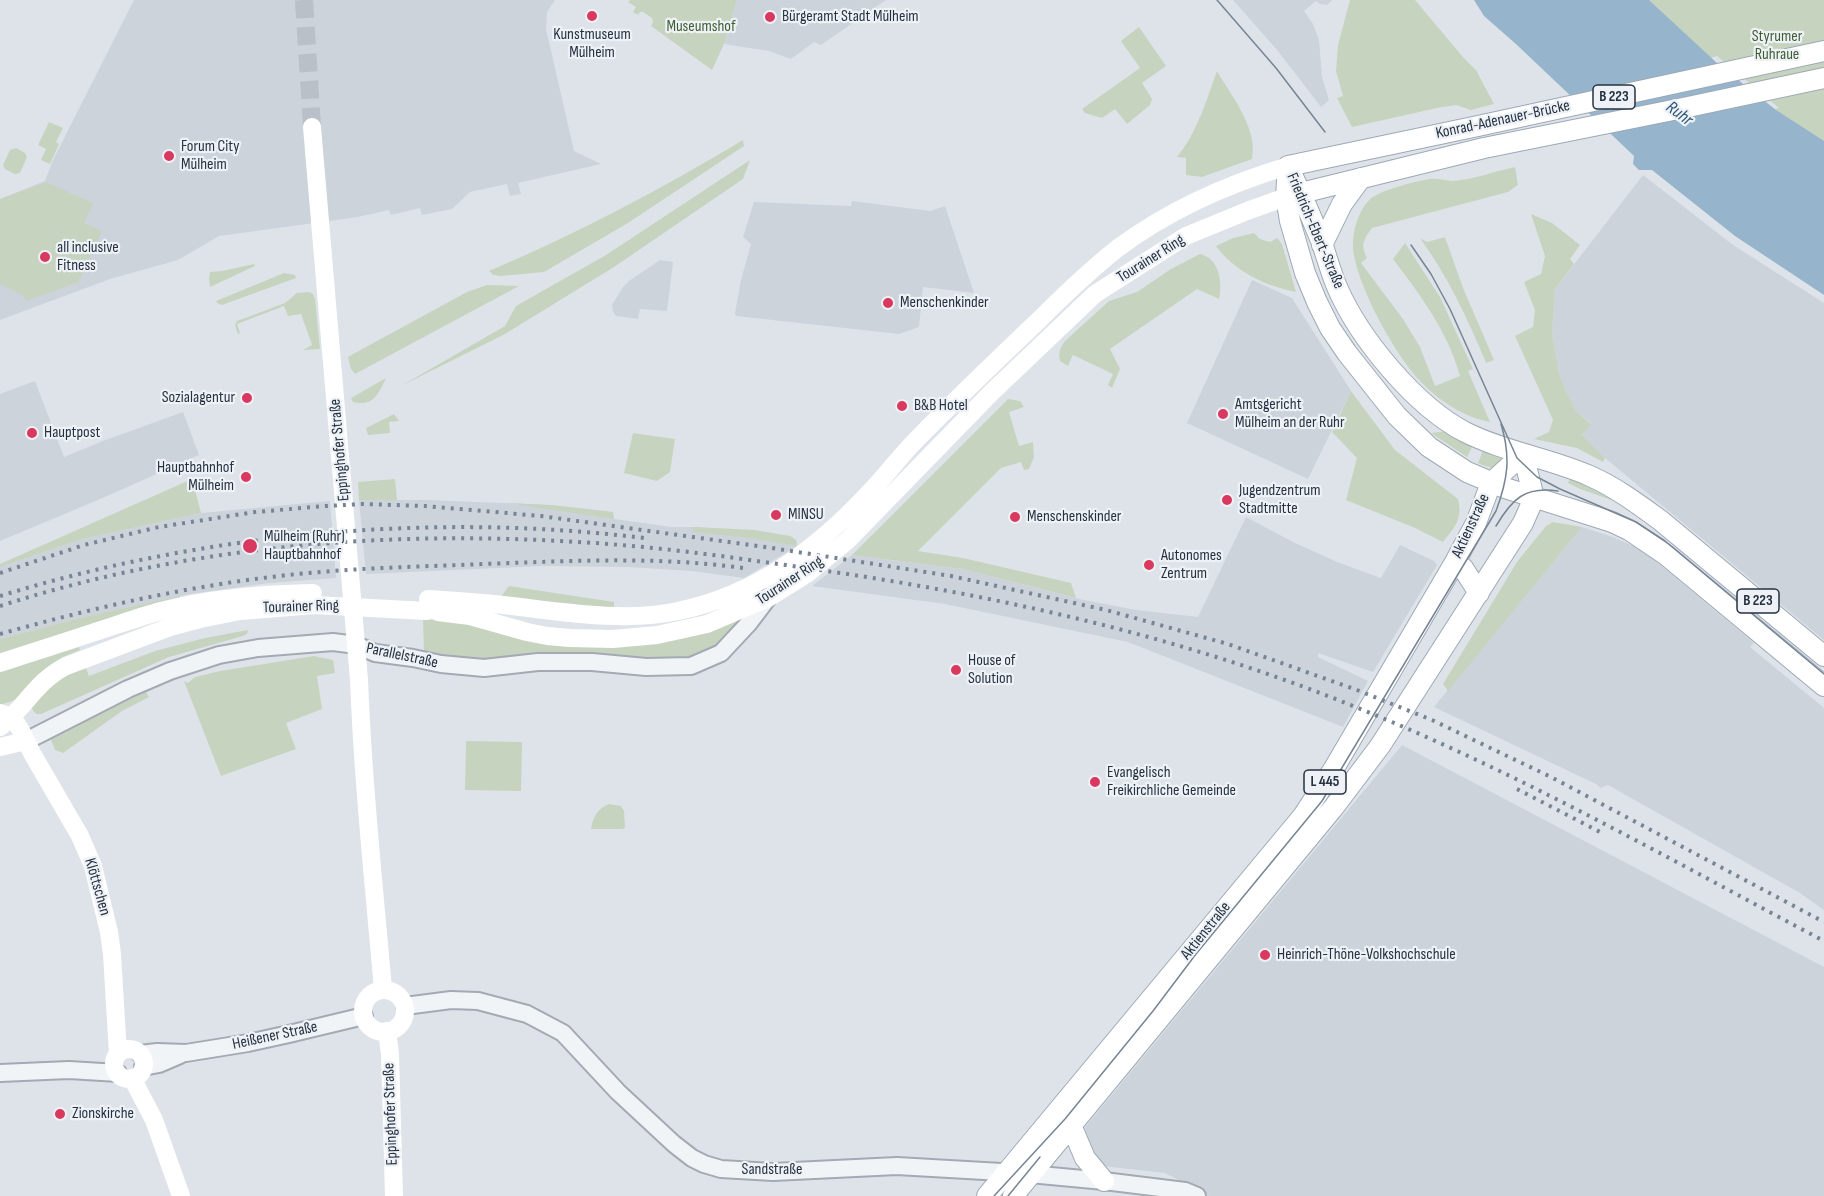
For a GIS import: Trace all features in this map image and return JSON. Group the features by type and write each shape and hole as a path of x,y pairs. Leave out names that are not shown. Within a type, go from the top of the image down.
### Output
{"main road":[{"name":"Konrad-Adenauer-Brücke","path":"1288,165 1824,51"},
{"name":"Konrad-Adenauer-Brücke","path":"1484,148 1824,78"},
{"name":"Eppinghofer Straße","path":"312,127 383,989"},
{"name":"Tourainer Ring","path":"0,663 163,611 256,595 313,593 428,605 527,632 570,638 613,639 657,634 707,624 768,598 808,573 848,540 999,386 1095,294 1186,236 1294,195 1484,148"},
{"name":"Tourainer Ring","path":"4,719 47,676 66,666 170,627 240,612 315,605 428,605 518,607 567,613 656,615 718,600 786,567 833,529 984,371 1072,287 1119,247 1160,220 1212,193 1288,165"},
{"name":"Friedrich-Ebert-Straße","path":"1288,165 1294,195 1322,245 1337,287 1351,313 1369,341 1423,404 1443,420 1466,432 1508,449 1592,477 1634,501 1824,656"},
{"path":"1322,245 1342,204 1361,178"},
{"name":"Friedrich-Ebert-Straße","path":"1294,195 1290,221 1309,283 1330,328 1397,416 1429,447 1467,472 1491,483 1612,522 1629,530 1666,555 1824,686"},
{"path":"1523,454 1534,498"},
{"name":"Aktienstraße","path":"987,1196 1303,816 1333,770 1455,562 1476,523 1491,483 1523,454"},
{"name":"Aktienstraße","path":"1013,1196 1334,807 1380,746 1523,523 1534,498"},
{"path":"1455,562 1463,568 1479,592"},
{"name":"Klöttschen","path":"4,719 26,741 75,825 93,866 109,932 116,1013 115,1026 130,1063 152,1101 154,1120 181,1196"},
{"path":"0,747 26,741"},
{"path":"383,989 393,991 401,997 405,1006 404,1017 398,1027 387,1031 377,1030 368,1024 364,1016 364,1003 372,994 383,989"},
{"name":"Eppinghofer Straße","path":"387,1031 390,1054 394,1196"},
{"path":"1071,1125 1084,1158 1104,1181"}],"street":[{"name":"Parallelstraße","path":"26,741 128,689 170,671 219,655 267,647 333,642 356,645 375,654 484,668 538,662 592,662 646,667 691,666 721,653 768,598"},
{"name":"Sandstraße","path":"405,1006 451,1000 478,1001 527,1014 563,1033 618,1092 674,1144 692,1158 721,1169 773,1172 897,1166 1006,1172 1185,1191 1197,1196"},
{"name":"Heißener Straße","path":"0,1073 69,1070 130,1063 159,1064 186,1053 289,1034 364,1016"}],"shaded area":[{"path":"134,0 555,0 547,12 546,29 574,151 601,164 518,183 521,194 510,196 507,184 470,192 452,209 422,215 420,208 391,215 389,210 358,217 219,236 178,260 110,279 0,320 0,199 45,181 53,160"},
{"path":"737,0 886,0 821,45 814,42 791,59 769,51 724,44"},
{"path":"1233,0 1332,0 1327,5 1316,1 1304,11 1313,24 1319,40 1322,77 1329,100 1321,107 1278,51"},
{"path":"1643,175 1733,245 1824,303 1824,640 1605,458 1582,435 1591,423 1577,412 1559,373 1552,333 1555,289"},
{"path":"852,201 930,211 945,206 974,293 923,287 919,327 899,334 736,316 741,280 751,244 743,237 754,202 851,206"},
{"path":"660,260 673,262 667,311 640,309 638,319 616,316 612,305 623,287"},
{"path":"1252,280 1292,298 1351,391 1308,479 1187,423"},
{"path":"35,381 64,457 183,412 199,455 0,541 0,394"},
{"path":"359,500 551,505 613,512 614,519 672,527 753,530 790,536 796,540 797,546 744,578 692,571 628,567 542,566 366,574"},
{"path":"330,501 336,578 269,583 190,594 83,617 0,639 0,567 83,539 201,513"},
{"path":"1246,517 1337,562 1381,578 1400,545 1434,561 1437,565 1373,672 1318,653 1318,657 1368,681 1343,727 1128,642 945,604 812,586 852,555 963,569 1079,599 1136,610 1198,617"},
{"path":"1582,527 1642,550 1754,643 1750,647 1824,708 1824,910 1800,893 1608,785 1601,788 1434,707"},
{"path":"1402,745 1824,967 1824,1196 1209,1196 1165,1173 1102,1166 1081,1132"}],"green space":[{"name":"Museumshof","path":"630,0 737,0 724,44 712,70 651,26 652,18 643,12 638,15 633,12 636,7 628,2"},
{"path":"1350,0 1415,0 1476,70 1494,104 1471,110 1456,105 1437,108 1352,127 1337,98 1343,96 1336,71 1338,45"},
{"name":"Styrumer Ruhraue","path":"1649,0 1824,0 1824,217 1696,129 1779,108 1717,56 1710,58"},
{"path":"1139,27 1166,66 1142,83 1152,99 1150,105 1127,124 1115,109 1102,118 1085,113 1082,109 1140,68 1121,41"},
{"path":"1217,71 1248,124 1253,147 1252,159 1202,177 1186,175 1186,158 1177,157 1196,127"},
{"path":"49,122 63,128 56,142 59,144 50,164 41,160 46,149 38,145"},
{"path":"743,140 744,146 628,223 544,272 501,276 493,275 489,271 618,210"},
{"path":"16,148 25,153 27,157 20,173 15,174 5,169 3,165 10,150"},
{"path":"750,160 743,179 614,267 505,334 401,386 505,326 516,306 606,255"},
{"path":"1515,167 1518,185 1508,192 1372,228 1364,242 1367,258 1361,263 1403,319 1420,347 1435,386 1460,376 1441,329 1393,259 1405,243 1440,297 1473,369 1468,371 1490,422 1471,417 1444,402 1421,382 1400,355 1369,300 1362,282 1353,249 1354,236 1359,216 1366,204 1382,192 1424,180 1460,180"},
{"name":"all inclusive Fitness","path":"46,182 93,203 84,223 102,231 78,282 26,301 24,296 0,284 0,199"},
{"path":"1531,214 1552,223 1580,245 1570,259 1574,264 1555,289 1552,333 1559,373 1567,394 1577,412 1591,424 1582,435 1605,458 1603,462 1577,448 1534,439 1549,432 1553,420 1515,336 1533,327 1535,310 1524,282 1541,274 1545,256"},
{"path":"1254,233 1260,239 1270,242 1277,238 1282,244 1296,292 1263,282 1252,276 1232,263 1216,246 1233,238"},
{"path":"1445,237 1463,288 1494,360 1486,363 1457,299 1420,238 1427,242"},
{"path":"1200,254 1212,260 1218,272 1219,299 1197,289 1110,349 1120,369 1112,388 1108,385 1113,374 1073,355 1068,366 1060,361 1060,350 1065,341 1109,301 1137,292 1171,269"},
{"path":"254,264 255,266 210,287 210,272"},
{"path":"284,273 295,275 296,278 222,305 216,301"},
{"path":"487,285 519,286 355,374 351,369 348,357 467,292"},
{"path":"309,292 315,299 320,349 303,350 312,345 301,314 288,316 284,306 237,324 240,333 238,334 235,325 237,321 285,303 297,293"},
{"path":"386,378 378,394 371,401 353,402 351,398"},
{"path":"1351,391 1395,450 1458,499 1459,517 1443,542 1346,500 1357,458 1332,432"},
{"path":"1008,399 1020,401 1024,407 1009,412 1019,446 1033,442 1034,457 1029,469 1024,470 1021,462 1001,468 918,551 963,558 1071,583 1076,598 963,569 852,555"},
{"path":"394,414 399,421 389,422 390,433 368,435 366,428"},
{"path":"1448,431 1474,443 1467,457 1431,433"},
{"path":"633,433 675,439 670,472 657,481 624,473"},
{"path":"1484,448 1499,454 1501,460 1499,467 1491,468 1478,463"},
{"path":"1570,478 1620,503 1568,483"},
{"path":"192,479 201,513 83,539 0,567 0,564"},
{"path":"395,479 397,500 359,500 358,482"},
{"path":"508,503 613,512 614,519"},
{"path":"1553,522 1582,527 1448,691 1443,684 1517,562 1546,526"},
{"path":"693,527 753,530 790,536 796,540 797,546 693,532"},
{"path":"509,586 614,602 614,608 500,598"},
{"path":"180,596 181,599 0,653 0,639 83,617"},
{"path":"743,617 745,621 715,648 682,663 478,660 424,653 423,619 462,622 535,643 597,647"},
{"path":"248,630 243,636 169,657 41,714 36,714 32,709 32,706 60,676 86,668 89,676 155,651"},
{"path":"79,647 80,650 63,657 36,678 15,700 0,705 0,670"},
{"path":"314,656 333,660 335,673 317,676 322,709 286,723 296,749 221,776 184,681 188,683 195,677 220,671"},
{"path":"146,692 149,697 122,711 63,753 55,750 50,737"},
{"path":"466,741 522,742 521,791 465,790"},
{"path":"609,804 621,806 624,811 625,827 623,829 591,829 596,814"}],"water":[{"name":"Ruhr","path":"1474,0 1649,0 1718,64 1776,110 1824,141 1824,295 1735,236 1652,170 1639,170 1633,164 1634,156 1484,16"}],"tunnel":[{"path":"304,0 312,127"}],"tram line":[{"path":"1217,0 1276,68 1325,132"},
{"path":"1411,245 1431,274 1450,309 1517,458 1537,477 1636,522 1665,541 1824,674"},
{"path":"994,1196 1065,1119 1196,954 1322,801 1496,511 1507,468 1506,447 1501,424"},
{"path":"1496,526 1508,508 1528,493 1558,491"},
{"path":"1008,1196 1040,1157"}],"railway":[{"path":"0,573 84,545 159,527 255,512 363,504 425,506 541,516 951,576 1106,610 1228,644 1357,690 1432,720 1551,777 1824,922"},
{"path":"0,596 78,574 157,557 238,543 319,534 401,528 483,527 564,530 644,538"},
{"path":"0,606 142,569 213,556 286,547 432,538 578,542 664,549 876,578 1015,604 1152,638 1220,658 1353,706 1414,731 1533,787 1824,941"},
{"path":"0,634 168,593 271,577 324,572 614,560 711,564 743,568"},
{"path":"1517,789 1602,833"}],"place":[{"name":"Kunstmuseum Mülheim","path":"592,16"},
{"name":"Bürgeramt Stadt Mülheim","path":"770,17"},
{"name":"Forum City Mülheim","path":"169,156"},
{"name":"all inclusive Fitness","path":"45,257"},
{"name":"Menschenkinder","path":"888,303"},
{"name":"Sozialagentur","path":"247,398"},
{"name":"B&B Hotel","path":"902,406"},
{"name":"Amtsgericht Mülheim an der Ruhr","path":"1223,414"},
{"name":"Hauptpost","path":"32,433"},
{"name":"Hauptbahnhof Mülheim","path":"246,477"},
{"name":"Jugendzentrum Stadtmitte","path":"1227,500"},
{"name":"MINSU","path":"776,515"},
{"name":"Menschenskinder","path":"1015,517"},
{"name":"Mülheim (Ruhr) Hauptbahnhof","path":"250,546"},
{"name":"Autonomes Zentrum","path":"1149,565"},
{"name":"House of Solution","path":"956,670"},
{"name":"Evangelisch Freikirchliche Gemeinde","path":"1095,782"},
{"name":"Heinrich-Thöne-Volkshochschule","path":"1265,955"},
{"name":"Zionskirche","path":"60,1114"}]}
